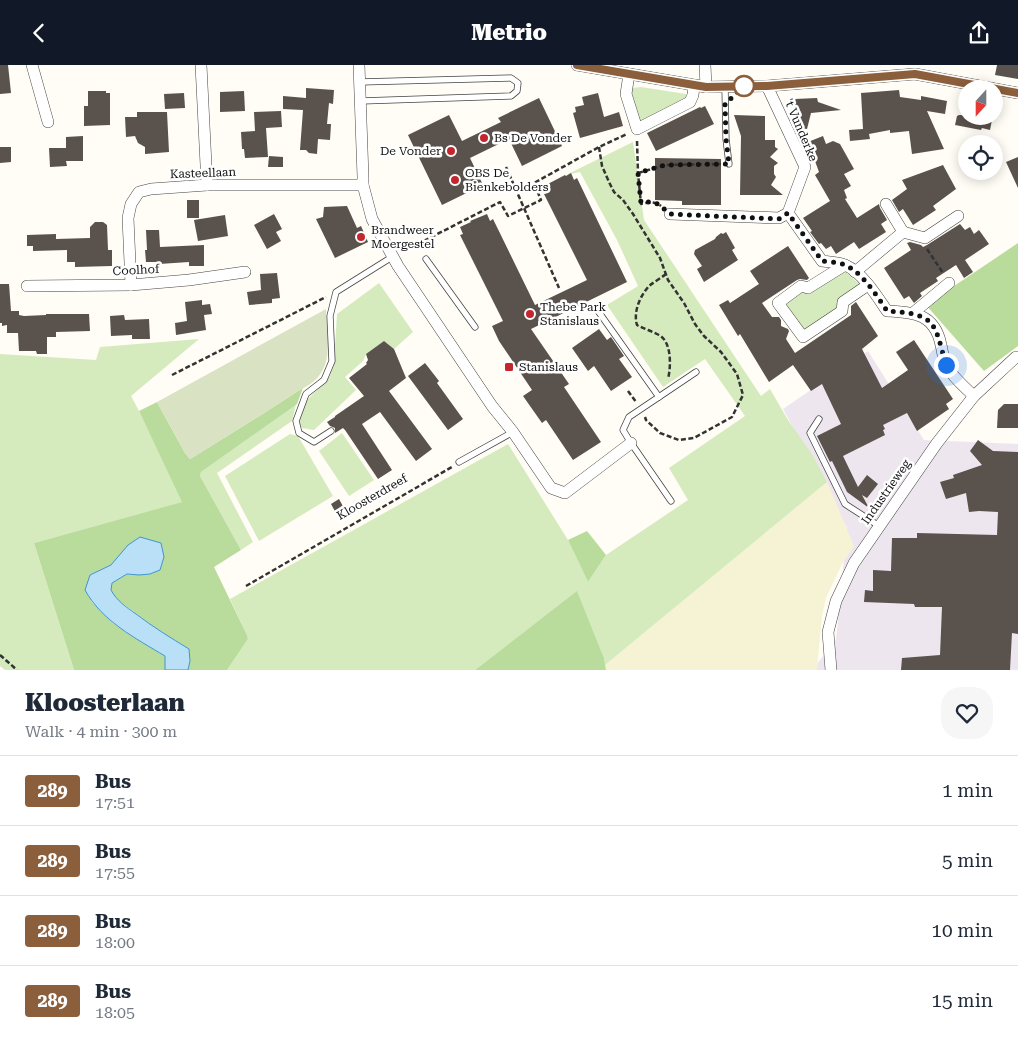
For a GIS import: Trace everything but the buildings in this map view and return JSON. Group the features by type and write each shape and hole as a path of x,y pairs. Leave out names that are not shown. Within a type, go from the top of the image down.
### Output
{"street":[{"path":"32,65 48,122"},
{"path":"201,65 207,185"},
{"path":"359,65 364,185 372,219 392,257 492,406 551,489 565,493 631,443"},
{"path":"577,65 700,87 767,86 915,74 1018,93"},
{"path":"628,74 626,94 637,129 690,102 700,87 705,65"},
{"name":"'t Vunderke","path":"767,86 805,167 788,213"},
{"name":"Kasteellaan","path":"131,285 128,217 130,204 139,192 151,189 207,185 364,185"},
{"path":"886,204 903,232 925,238 958,215"},
{"path":"670,214 779,219 788,213 822,261 844,265 855,272 868,285 887,311 913,313 931,323 938,333 946,365 954,377 974,395"},
{"path":"855,272 903,232"},
{"path":"844,265 808,288 801,286 778,303 802,337 842,311 843,303 868,285"},
{"name":"Coolhof","path":"27,286 131,285 189,280 245,272"},
{"path":"913,313 950,283"},
{"name":"Industrieweg","path":"832,670 828,632 836,601 854,563 937,443 974,395 1018,357"}],"lane":[{"path":"360,82 511,78 518,83 517,91 510,97 360,101"},
{"path":"725,87 726,139 729,164"},
{"path":"331,431 314,442 299,433 296,421 306,395 324,380 332,361 330,316 336,292 392,257"},
{"path":"426,259 475,327"},
{"path":"598,311 661,396"},
{"path":"671,501 623,430 629,417 696,372"},
{"path":"820,419 810,433 845,504 879,526"},
{"path":"459,462 513,433"}],"path":[{"path":"392,257 500,202 508,216 540,200 534,183 599,147 637,129 641,203 651,201 658,203 670,214"},
{"path":"599,147 602,166 608,182 633,214 660,258 668,280 684,303 695,324 704,336 721,352 737,374 743,395 732,417 694,438 679,440 660,433 646,420 641,409 628,391"},
{"path":"638,173 665,165 729,164"},
{"path":"506,167 559,288"},
{"path":"919,237 950,283"},
{"path":"661,396 669,378 670,359 667,347 661,335 637,325 635,318 639,303 650,286 666,274"},
{"path":"172,375 336,292"},
{"name":"Kloosterdreef","path":"246,586 459,462"},
{"path":"0,655 17,670"}],"shaded area":[{"path":"868,351 924,440 1018,444 1018,670 812,670 836,640 847,528 783,409"},
{"path":"827,482 854,546 842,564 826,598 822,616 817,670 606,670 605,665"}],"green space":[{"path":"641,87 686,94 686,100 643,124 637,120 631,88"},
{"path":"633,142 644,220 761,396 770,389 788,420 812,454 827,482 605,665 604,658 577,592 475,670 227,670 248,639 230,599 508,444 568,540 588,582 606,555 688,500 669,468 745,416 705,359 663,387 607,305 638,286 617,240 580,172 566,175"},
{"path":"1018,243 1018,346 984,371 926,305"},
{"path":"844,270 860,285 839,309 806,332 784,304 799,292"},
{"path":"379,283 413,332 394,349 384,341 366,354 363,361 345,377 356,390 314,430 302,428 298,421 307,400 329,378 334,365 337,314"},
{"path":"326,309 327,357 319,376 310,384 190,459 157,402"},
{"path":"199,339 131,396 183,502 34,543 74,670 5,670 0,666 0,354 96,360 100,347"},
{"path":"303,388 297,404 201,472 200,476 241,550 214,567 248,639 227,670 188,670 190,661 189,649 158,630 115,598 110,590 112,583 127,574 139,575 118,559 111,565 90,575 91,601 113,623 165,656 165,670 74,670 34,543 182,502 139,411 157,402 190,459"},
{"path":"296,404 292,421 217,473 253,542 241,550 200,476 201,472"},
{"path":"342,433 374,480 349,496 319,451"},
{"path":"290,434 298,436 333,496 259,541 225,476"},
{"path":"587,531 606,555 588,582 568,540"},
{"path":"577,591 604,658 606,670 475,670"}],"water":[{"path":"140,537 161,543 164,557 160,570 150,574 127,574 112,583 111,590 119,601 129,609 189,649 190,661 188,670 165,670 165,656 110,620 100,611 85,590 90,575 111,565 128,545"}],"bus line":[{"name":"289","path":"577,65 706,87 767,86 915,74 1018,93"}],"place":[{"name":"Bs De Vonder","path":"484,138"},
{"name":"De Vonder","path":"451,151"},
{"name":"OBS De Bienkebolders","path":"455,180"},
{"name":"Brandweer Moergestel","path":"361,237"},
{"name":"Thebe Park Stanislaus","path":"530,314"},
{"name":"Stanislaus","path":"509,367"}],"route":[{"path":"744,86 725,104 729,164 665,165 638,173 641,203 651,201 658,203 670,214 779,219 788,213 822,261 844,265 855,272 868,285 887,311 913,313 931,323 938,333 946,365"}]}
